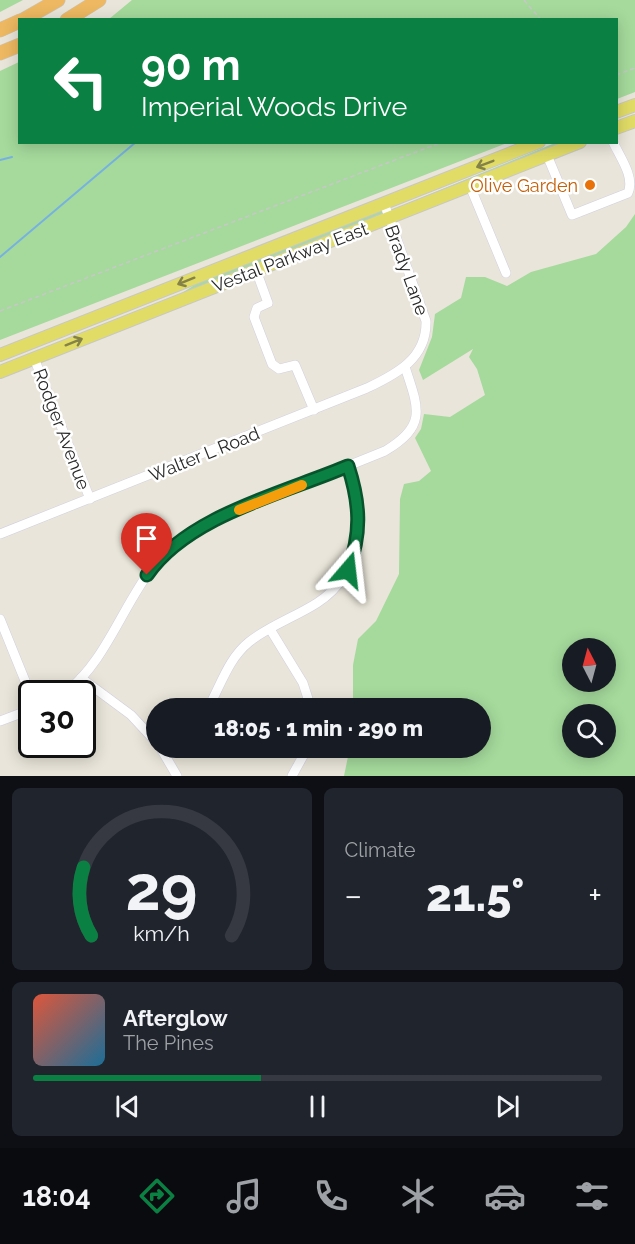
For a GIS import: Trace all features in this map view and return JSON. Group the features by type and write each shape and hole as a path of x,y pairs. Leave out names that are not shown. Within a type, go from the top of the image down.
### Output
{"highway":[{"path":"25,18 58,0"},
{"path":"70,18 99,0"},
{"path":"0,30 18,21"},
{"path":"0,53 18,46"}],"main road":[{"path":"618,111 635,105"},
{"path":"618,127 635,121"},
{"name":"Vestal Parkway East","path":"0,355 534,144"},
{"name":"Vestal Parkway East","path":"0,372 575,144"}],"street":[{"path":"547,155 572,215 625,194 633,183 614,144"},
{"path":"470,186 506,273"},
{"name":"Brady Lane","path":"384,203 426,321 425,339 418,353 405,367"},
{"path":"256,270 268,303 257,308 254,317 272,364 279,369 295,365 314,410"},
{"name":"Rodger Avenue","path":"34,358 90,499"},
{"path":"146,731 131,714 81,678 154,565 180,539 202,525 385,451 405,439 410,433 417,412 405,367"},
{"name":"Walter L Road","path":"0,534 314,410 367,388 405,367"},
{"path":"213,698 229,665 241,650 270,629 318,602 342,580 348,570 358,538 359,514 348,466"},
{"path":"0,619 25,680"},
{"path":"270,629 303,683 308,698"},
{"path":"0,721 18,714"},
{"path":"167,758 177,776"},
{"path":"291,776 302,758"}],"path":[{"path":"524,0 539,18"},
{"path":"618,74 635,68"},
{"path":"0,311 437,144"}],"green space":[{"path":"0,0 23,0 0,12"},
{"path":"132,0 635,0 635,92 618,99 618,18 110,18"},
{"path":"18,62 18,144 504,144 0,340 0,71"},
{"path":"553,144 563,144 402,207"},
{"path":"381,209 384,214 182,293 207,277"},
{"path":"635,214 635,776 344,776 348,758 491,758 491,698 353,698 353,665 358,639 376,621 399,574 400,499 404,484 419,481 431,471 415,438 421,429 424,414 450,417 485,395 477,369 469,357 473,349 423,380 419,370 432,337 435,314 461,298 466,277 485,277 507,286 531,272 596,254 626,227"}],"waterway":[{"path":"0,257 134,144"},
{"path":"0,160 12,157"}],"slow traffic":[{"path":"239,510 302,485"}],"place":[{"name":"Olive Garden","path":"590,185"}],"route":[{"path":"147,575 166,551 202,525 348,466 358,501 359,514 358,538 348,570"}]}
